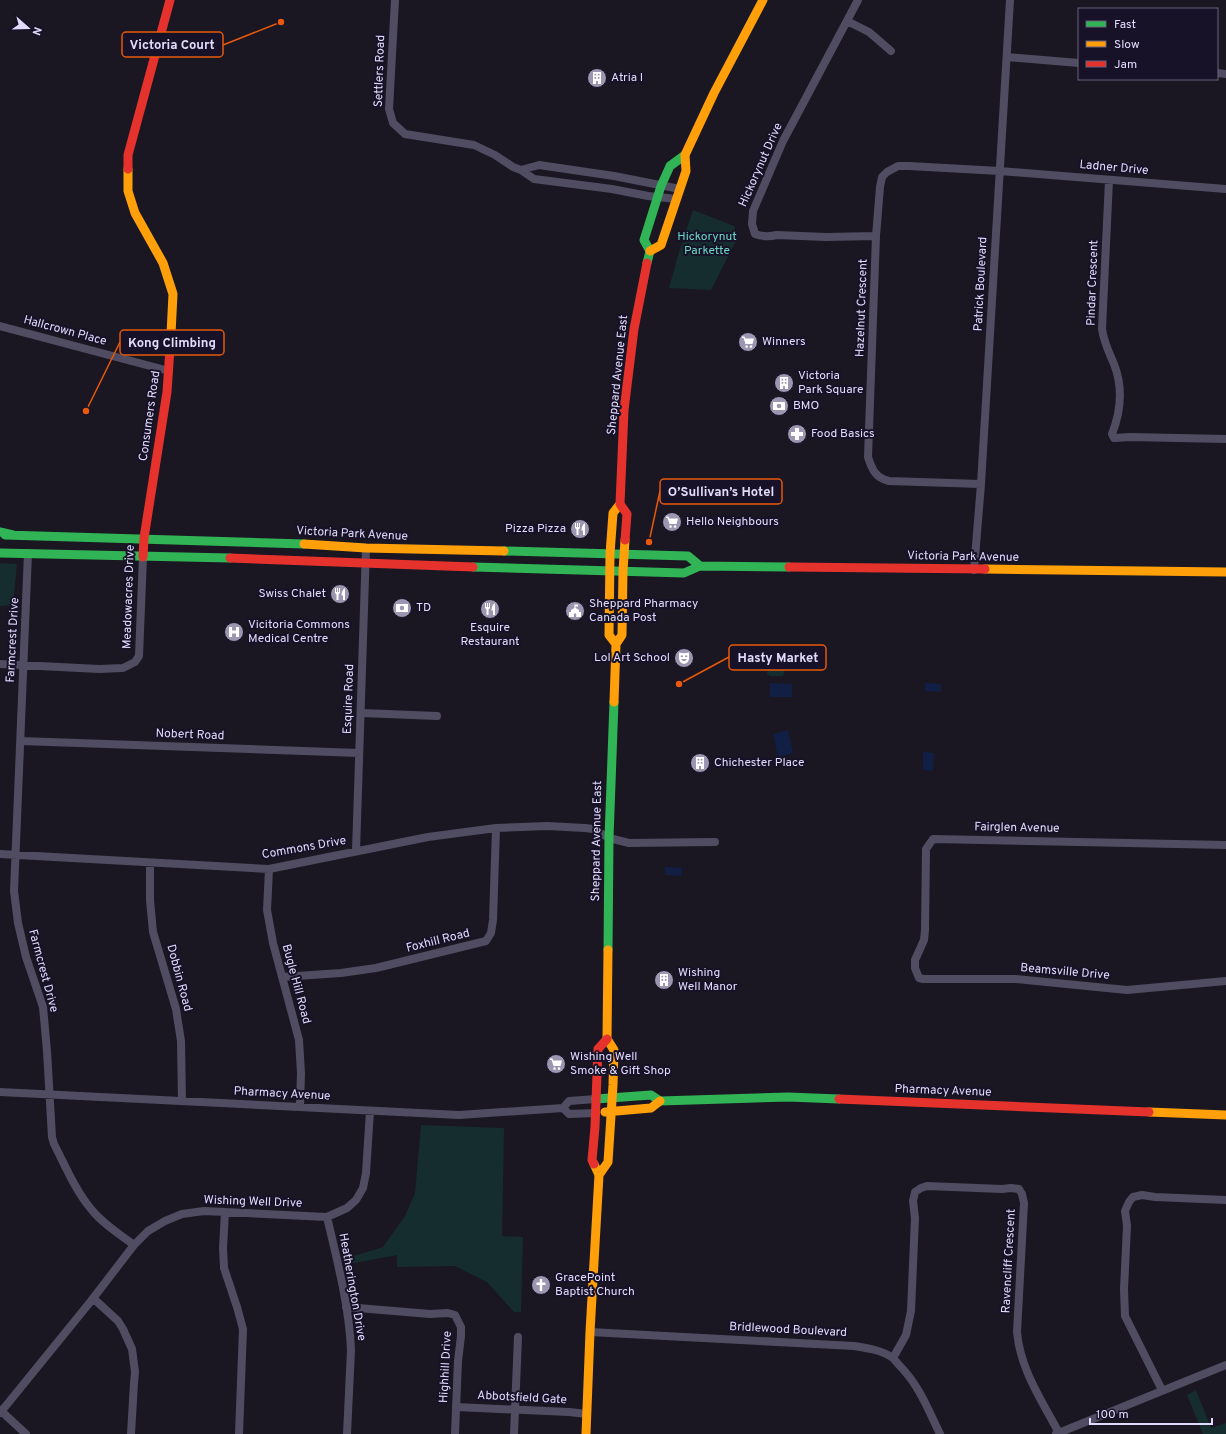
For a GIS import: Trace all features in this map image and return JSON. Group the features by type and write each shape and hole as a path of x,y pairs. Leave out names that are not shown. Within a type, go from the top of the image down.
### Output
{"main road":[{"name":"Consumers Road","path":"144,538 169,371 173,294 163,263 135,213 128,192 128,155 170,0"},
{"name":"Sheppard Avenue East","path":"650,251 661,245 686,171 685,155 714,93 763,0"},
{"name":"Sheppard Avenue East","path":"616,644 609,635 610,554 613,513 620,504 625,404 634,329 650,251 644,240 661,186 670,166 685,155"},
{"name":"Sheppard Avenue East","path":"599,1175 608,1162 614,1050 606,1039 608,838 616,644 622,635 623,571 627,514 620,504"},
{"name":"Victoria Park Avenue","path":"0,534 281,542 366,548 688,556 700,566"},
{"name":"Meadowacres Drive","path":"143,557 144,538"},
{"name":"Victoria Park Avenue","path":"0,553 260,559 365,564 684,573 700,566 1226,572"},
{"name":"Sheppard Avenue East","path":"586,1434 599,1175 592,1160 596,1113 598,1049 606,1039"},
{"name":"Pharmacy Avenue","path":"596,1099 651,1095 660,1101"},
{"name":"Pharmacy Avenue","path":"596,1113 651,1108 660,1101 788,1097 1226,1116"}],"street":[{"name":"Settlers Road","path":"395,0 389,109 393,123 405,134 474,145 495,155 534,179 612,189 658,198 676,199"},
{"name":"Hickorynut Drive","path":"858,0 783,142 753,211 752,224 755,234 761,236 876,236"},
{"name":"Patrick Boulevard","path":"974,570 981,484 1010,0"},
{"path":"847,21 869,32 891,51"},
{"path":"1007,57 1078,63"},
{"path":"521,170 539,165 614,176 661,186 680,188"},
{"name":"Hazelnut Crescent","path":"981,484 889,481 881,479 871,469 868,457 876,236 882,177 892,169 898,166 1000,171"},
{"name":"Ladner Drive","path":"1000,171 1226,189"},
{"name":"Pindar Crescent","path":"1109,180 1102,329 1104,342 1115,365 1120,385 1118,414 1112,434 1114,438 1226,439"},
{"name":"Hallcrown Place","path":"0,326 169,371"},
{"name":"Esquire Road","path":"356,851 359,753 362,713 366,548"},
{"name":"Farmcrest Drive","path":"28,553 15,854 14,891 18,923 26,957 43,1007 47,1043 52,1137 54,1144 80,1194 96,1214 134,1245"},
{"name":"Meadowacres Drive","path":"0,664 100,670 123,668 135,662 139,656 143,557"},
{"path":"362,713 436,716"},
{"name":"Nobert Road","path":"21,741 359,753"},
{"name":"Commons Drive","path":"0,854 269,869 428,837 496,828 547,826 585,828 593,829 608,838"},
{"name":"Foxhill Road","path":"282,977 341,973 376,968 486,941 491,933 493,920 496,828"},
{"path":"608,838 630,843 715,842"},
{"name":"Fairglen Avenue","path":"914,960 924,940 926,849 933,839 1226,845"},
{"name":"Dobbin Road","path":"150,863 150,900 153,932 176,1009 182,1041 182,1101"},
{"name":"Bugle Hill Road","path":"269,869 267,910 273,943 299,1040 301,1073 300,1106"},
{"name":"Beamsville Drive","path":"914,960 915,968 920,978 923,979 1015,979 1127,990 1226,981"},
{"name":"Pharmacy Avenue","path":"0,1092 459,1115 563,1108 569,1101 596,1099"},
{"name":"Pharmacy Avenue","path":"563,1108 569,1114 596,1113"},
{"name":"Wishing Well Drive","path":"1,1411 134,1245 148,1231 165,1220 182,1214 204,1211 327,1217 347,1208 356,1200 363,1188 366,1173 370,1111"},
{"name":"Ravencliff Crescent","path":"893,1358 906,1335 911,1311 916,1218 913,1201 915,1192 927,1186 1018,1189 1022,1194 1024,1203 1017,1332 1018,1343 1025,1368 1057,1434"},
{"path":"1162,1390 1125,1316 1124,1289 1127,1226 1125,1211 1133,1197 1142,1195 1155,1197 1226,1200"},
{"path":"225,1212 223,1248 224,1268 243,1329 239,1434"},
{"name":"Heatherington Drive","path":"327,1217 349,1324 351,1350 347,1434"},
{"path":"93,1298 118,1321 123,1328 132,1349 135,1372 131,1434"},
{"name":"Highhill Drive","path":"346,1307 430,1314 448,1313 455,1315 461,1327 455,1434"},
{"name":"Bridlewood Boulevard","path":"590,1332 854,1346 881,1352 893,1358 914,1382 937,1433"},
{"path":"514,1434 518,1337"},
{"path":"1057,1434 1226,1365"},
{"name":"Abbotsfield Gate","path":"456,1407 587,1414"},
{"path":"1,1411 26,1434"}],"green space":[{"name":"Hickorynut Parkette","path":"693,210 734,226 738,237 711,290 669,288"},
{"path":"0,563 17,564 13,605 0,606"},
{"path":"769,660 785,662 783,676 770,676 767,674"},
{"path":"421,1125 504,1128 502,1236 523,1237 521,1312 514,1312 487,1282 455,1266 397,1267 397,1255 349,1264 348,1258 383,1247 405,1216 415,1193"},
{"path":"1196,1390 1211,1428 1226,1423 1226,1434 1203,1434 1187,1395"}],"water":[{"path":"770,683 792,684 792,697 770,697"},
{"path":"925,683 941,684 941,692 925,691"},
{"path":"788,730 793,753 778,757 773,734"},
{"path":"923,752 934,753 933,771 923,770"},
{"path":"665,867 682,868 681,876 665,875"}],"traffic: fast":[{"path":"647,263 650,251 644,240 661,186 670,166 685,155"},
{"path":"0,532 13,535"},
{"path":"5,535 304,544"},
{"path":"504,551 688,556 700,566"},
{"path":"0,553 230,558"},
{"path":"473,567 684,573 700,566 789,567"},
{"path":"608,950 609,838 614,702"},
{"path":"596,1099 651,1095 660,1101 788,1097 839,1099"}],"traffic: slow":[{"path":"650,251 661,245 686,171 685,155 714,93 763,0"},
{"path":"128,169 128,191 135,213 163,263 173,294 171,334"},
{"path":"616,644 609,635 610,554 613,513 620,504"},
{"path":"614,702 616,644 622,635 625,540"},
{"path":"304,544 366,548 504,551"},
{"path":"985,569 1226,572"},
{"path":"599,1175 608,1162 613,1085 614,1050 607,1039 608,950"},
{"path":"605,1112 651,1108 660,1101"},
{"path":"1149,1112 1226,1115"},
{"path":"586,1434 599,1175 594,1164"}],"traffic: jam":[{"path":"128,169 128,155 170,0"},
{"path":"625,540 627,514 620,504 624,410 634,329 647,263"},
{"path":"143,557 144,538 167,392 171,334"},
{"path":"230,558 473,567"},
{"path":"789,567 985,569"},
{"path":"594,1164 592,1160 595,1127 598,1049 607,1039"},
{"path":"839,1099 1149,1112"}],"place":[{"name":"Victoria Court","path":"281,22"},
{"name":"Atria I","path":"597,78"},
{"name":"Winners","path":"748,342"},
{"name":"Victoria Park Square","path":"784,383"},
{"name":"BMO","path":"779,406"},
{"name":"Kong Climbing","path":"86,411"},
{"name":"Food Basics","path":"797,434"},
{"name":"Hello Neighbours","path":"672,522"},
{"name":"Pizza Pizza","path":"580,529"},
{"name":"O’Sullivan’s Hotel","path":"649,542"},
{"name":"Swiss Chalet","path":"340,594"},
{"name":"TD","path":"402,608"},
{"name":"Esquire Restaurant","path":"490,609"},
{"name":"Sheppard Pharmacy Canada Post","path":"575,611"},
{"name":"Vicitoria Commons Medical Centre","path":"234,632"},
{"name":"Lol Art School","path":"684,658"},
{"name":"Hasty Market","path":"679,684"},
{"name":"Chichester Place","path":"700,763"},
{"name":"Wishing Well Manor","path":"664,980"},
{"name":"Wishing Well Smoke & Gift Shop","path":"556,1064"},
{"name":"GracePoint Baptist Church","path":"541,1285"}]}
